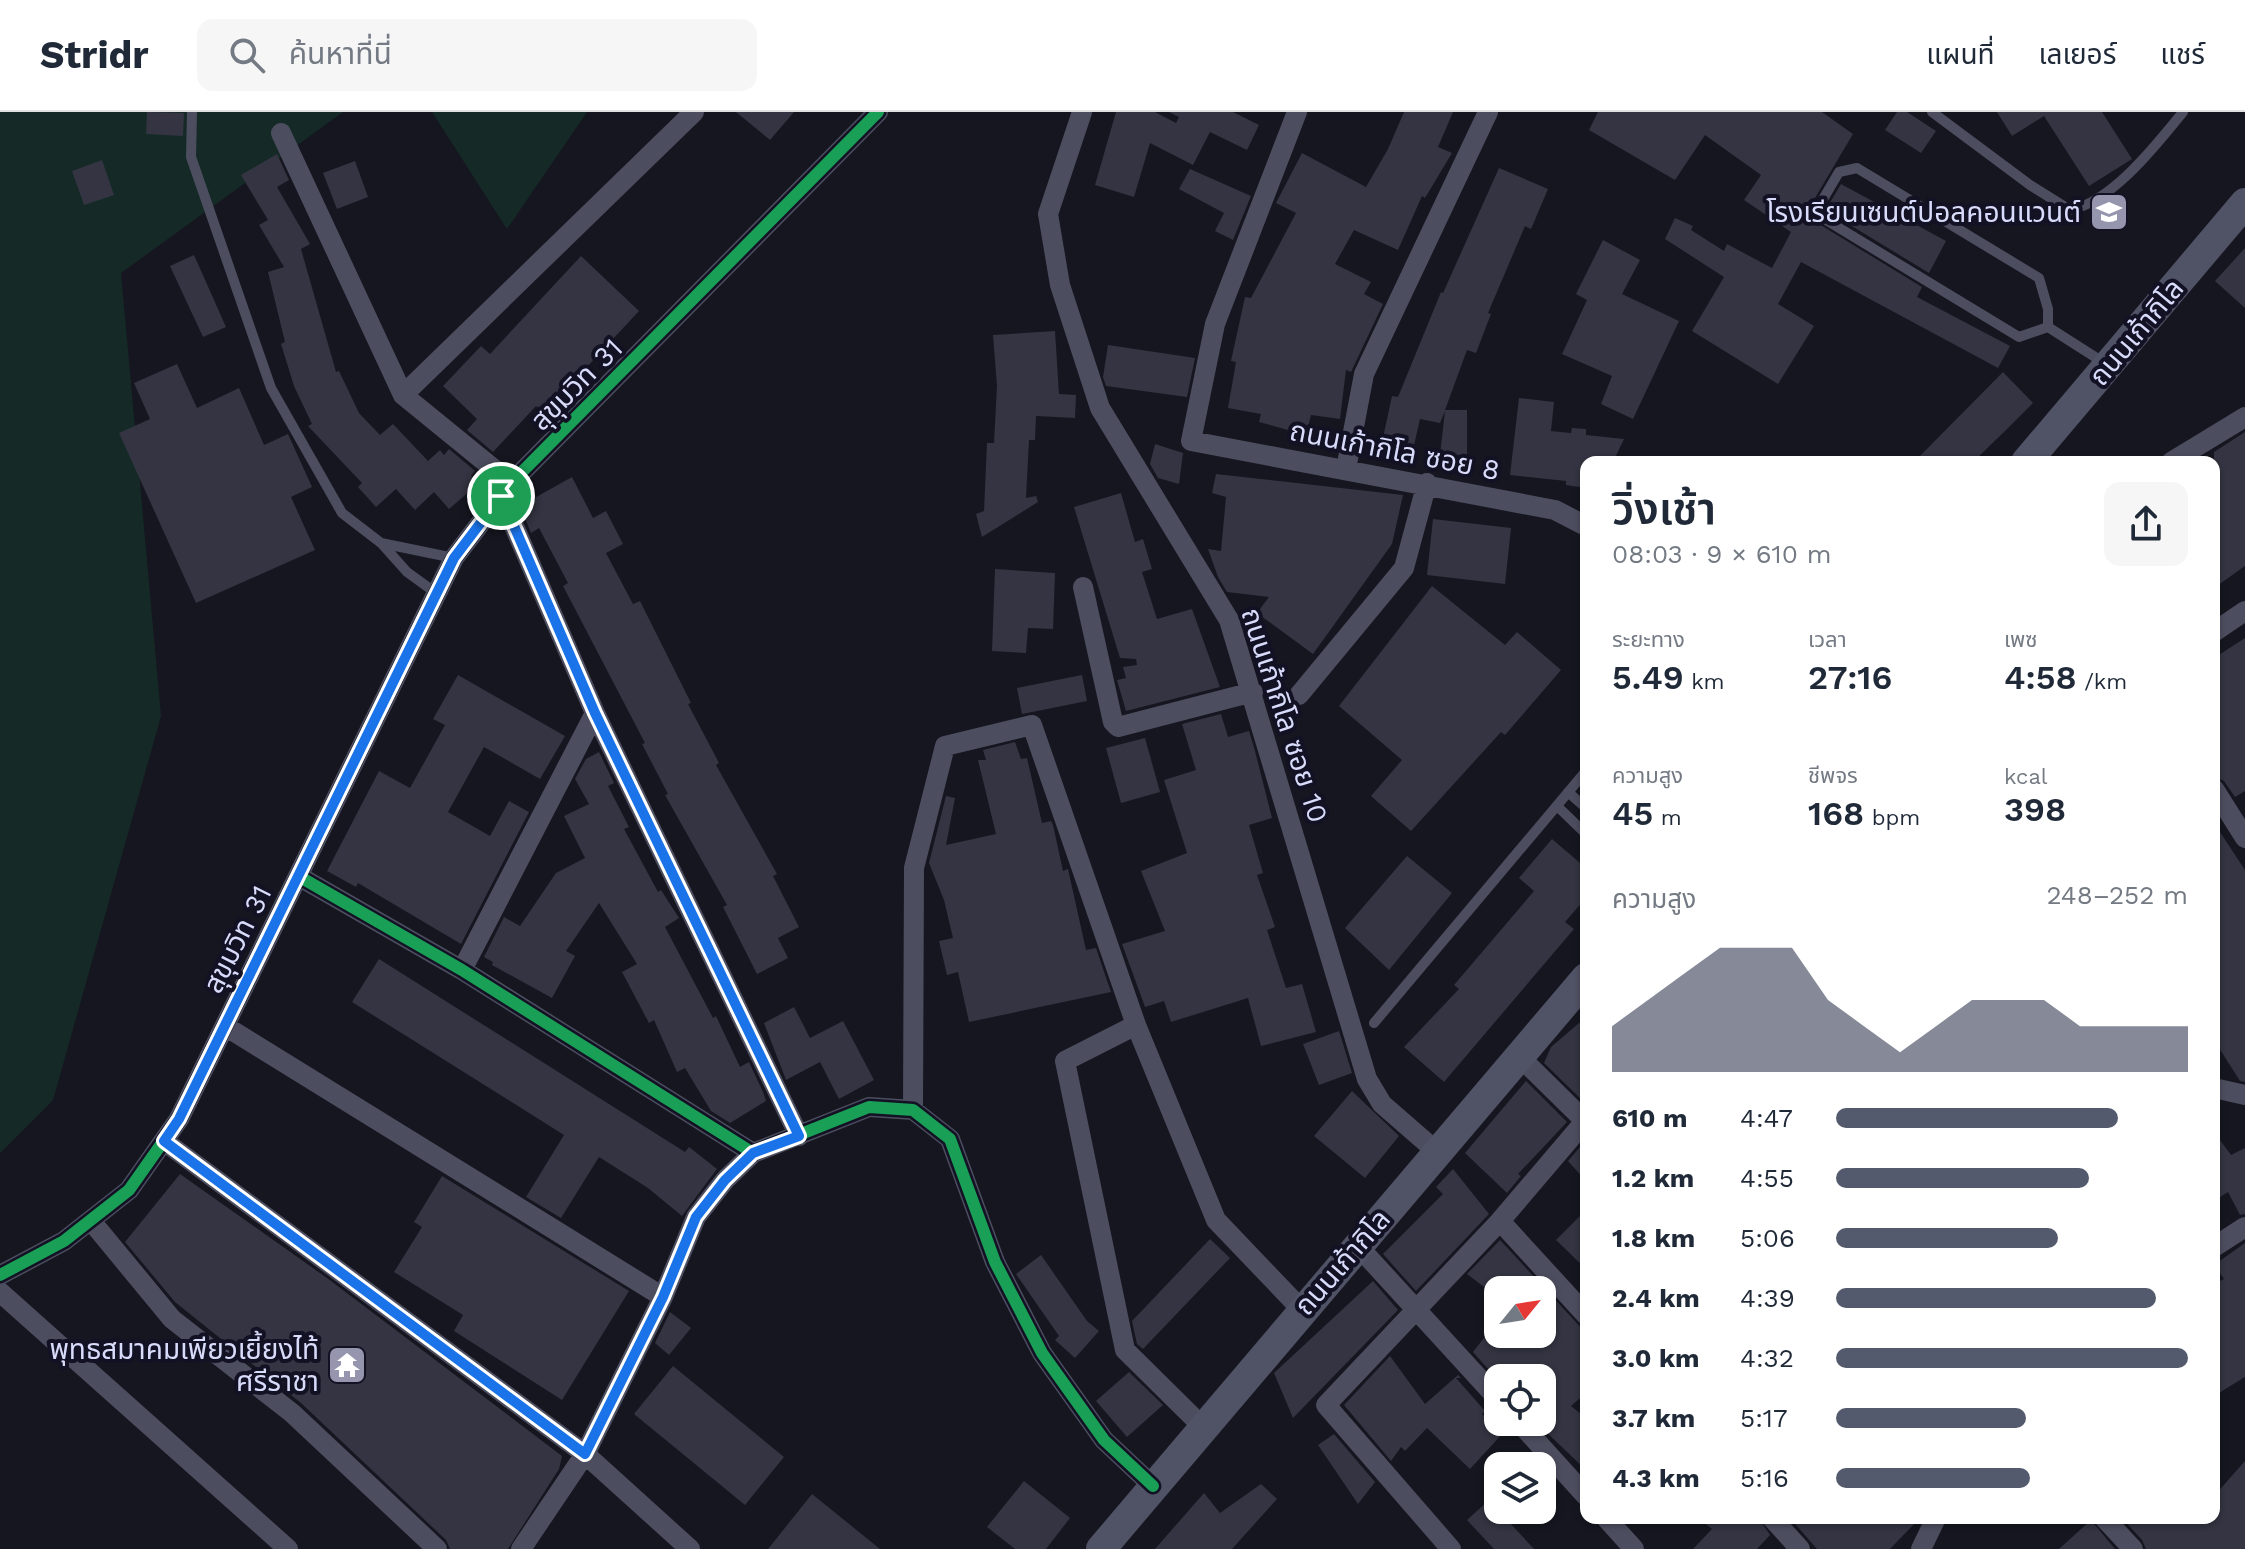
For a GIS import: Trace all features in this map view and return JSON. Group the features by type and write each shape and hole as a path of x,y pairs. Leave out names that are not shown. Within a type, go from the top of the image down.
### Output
{"main road":[{"name":"ถนนเก้ากิโล","path":"2031,456 2245,203"},
{"name":"ถนนเก้ากิโล","path":"1101,1549 1301,1309 1580,985"}],"street":[{"path":"403,395 694,112"},
{"name":"สุขุมวิท 31","path":"0,1275 92,1222 129,1190 179,1119 454,558 506,489 878,112"},
{"name":"ถนนเก้ากิโล ซอย 10","path":"1082,112 1048,214 1060,285 1100,408 1229,620 1367,1079 1382,1104 1436,1151"},
{"name":"ถนนเก้ากิโล ซอย 8","path":"1296,112 1215,324 1191,441 1427,483 1555,510 1580,523"},
{"path":"1346,469 1364,374 1488,112"},
{"path":"281,133 403,395 506,489 595,713 799,1136"},
{"path":"2181,456 2245,417"},
{"path":"1299,695 1404,568 1427,483"},
{"path":"1083,587 1113,722 1118,727 1253,692"},
{"path":"2220,628 2245,611"},
{"path":"462,970 595,713"},
{"path":"913,1110 914,868 945,746 1032,725 1136,1025 1216,1220 1301,1309"},
{"path":"2220,798 2245,838"},
{"path":"300,877 462,970 753,1153"},
{"path":"1136,1025 1065,1061 1125,1350 1204,1428"},
{"path":"225,1026 663,1297"},
{"path":"1519,1056 1580,1115"},
{"path":"2220,1089 2245,1095"},
{"path":"521,1549 585,1454 663,1297 696,1217 725,1180 753,1153 869,1107 913,1110 950,1139 995,1262 1042,1353 1104,1440 1153,1486"},
{"path":"1451,1549 1326,1405 1418,1311 1580,1128"},
{"path":"164,1141 585,1454 690,1549"},
{"path":"1500,1221 1580,1308"},
{"path":"92,1222 172,1319 292,1413 437,1549"},
{"path":"2220,1243 2245,1227"},
{"path":"1357,1245 1484,1384"},
{"path":"0,1292 288,1549"},
{"path":"1532,1436 1580,1489"},
{"path":"1611,1524 1634,1549"},
{"path":"1777,1524 1800,1549"},
{"path":"1921,1549 1933,1524"},
{"path":"2110,1524 2133,1549"}],"lane":[{"path":"192,112 191,157 271,388 342,513 381,543 407,572 436,593"},
{"path":"1932,112 2030,185 2070,210 2095,202 2155,147 2183,112"},
{"path":"1857,168 2039,278 2048,309 2048,327 2019,337 1826,220 1819,206 1839,172 1857,168"},
{"path":"2048,327 2108,365"},
{"path":"381,543 454,558"},
{"path":"1374,1023 1580,778"},
{"path":"1568,792 1580,803"},
{"path":"1557,806 1580,828"}],"green space":[{"path":"0,112 343,112 121,273 161,716 53,1100 0,1153"},
{"path":"432,112 587,112 507,229"}],"building":[{"path":"147,112 184,113 183,136 146,134"},
{"path":"736,112 794,112 770,140"},
{"path":"1116,112 1155,112 1176,123 1179,117 1169,112 1233,112 1259,125 1247,150 1210,132 1193,165 1150,143 1134,197 1095,185"},
{"path":"1404,112 1453,112 1438,147 1452,153 1425,198 1422,196 1398,250 1354,230 1335,264 1371,282 1364,294 1383,304 1351,372 1346,370 1340,419 1311,415 1306,435 1259,422 1261,414 1228,408 1236,362 1231,361 1245,297 1251,298 1296,213 1276,203 1302,153 1366,187 1388,149"},
{"path":"1598,112 1822,112 1853,134 1812,203 1819,224 1922,287 1917,297 2010,346 1998,368 1801,262 1778,304 1814,326 1778,384 1692,331 1724,277 1665,239 1675,218 1693,226 1691,230 1724,251 1727,244 1772,268 1791,232 1744,200 1761,175 1705,135 1675,180 1589,130"},
{"path":"1897,112 1907,112 1936,131 1921,153 1885,130"},
{"path":"1997,112 2102,112 2132,159 2089,186 2044,116 2012,136"},
{"path":"277,154 289,180 277,187 310,244 301,249 336,372 339,371 359,413 380,435 393,424 428,461 440,450 444,455 449,449 475,471 471,476 478,484 449,509 434,492 415,510 396,489 376,507 358,487 362,483 308,426 312,424 294,386 281,344 285,342 268,272 284,267 259,225 268,220 241,175"},
{"path":"102,160 114,195 84,205 72,171"},
{"path":"355,161 368,197 337,209 323,173"},
{"path":"1499,168 1548,189 1531,229 1525,226 1488,313 1491,314 1476,353 1467,350 1445,410 1467,410 1467,455 1440,455 1445,411 1440,423 1420,419 1412,454 1381,447 1392,396 1398,397 1441,292"},
{"path":"1190,169 1251,196 1233,240 1215,231 1224,213 1179,189"},
{"path":"1841,184 1946,241 1929,273 1832,214 1828,206"},
{"path":"1603,240 1640,260 1622,294 1679,321 1633,419 1601,404 1612,376 1562,354 1587,300 1576,294"},
{"path":"2245,248 2245,308 2215,281"},
{"path":"194,255 226,327 203,337 170,266"},
{"path":"581,256 639,311 544,413 536,406 493,452 467,430 477,419 443,386 481,346 490,354"},
{"path":"1055,331 1059,394 1076,395 1075,418 1036,416 1035,440 1029,440 1026,498 1036,496 1038,502 982,537 976,514 984,511 987,443 994,443 997,386 993,335"},
{"path":"1108,345 1195,358 1187,397 1106,386 1103,377"},
{"path":"177,364 197,408 239,388 264,445 288,434 312,487 291,497 315,550 196,603 119,433 150,419 134,383"},
{"path":"2003,372 2033,403 1979,456 1920,456"},
{"path":"1519,398 1554,402 1551,431 1571,433 1572,428 1586,429 1586,435 1624,439 1616,456 1580,456 1580,487 1566,485 1566,481 1510,475"},
{"path":"2245,432 2245,566 2220,584 2220,456 2214,456 2214,452"},
{"path":"1155,444 1183,453 1179,484 1158,478 1150,464"},
{"path":"1216,474 1403,495 1392,544 1313,654 1257,613 1269,597 1227,592 1218,577 1208,549 1221,551 1226,497 1212,493"},
{"path":"572,477 593,518 606,511 623,544 606,553 633,604 640,601 719,763 716,765 777,874 773,876 799,927 778,938 788,958 757,974 723,907 727,905 665,795 668,794 642,744 645,743 563,586 568,583 539,528 531,533 520,506"},
{"path":"1121,493 1135,542 1143,539 1152,569 1142,572 1157,619 1192,609 1220,687 1126,711 1117,680 1126,678 1123,667 1137,665 1136,659 1120,658 1074,507"},
{"path":"1433,519 1511,528 1505,584 1427,575"},
{"path":"995,569 1055,573 1053,629 1028,628 1026,653 992,651"},
{"path":"1432,586 1505,645 1517,632 1561,670 1505,735 1501,732 1411,831 1371,796 1402,760 1339,706"},
{"path":"2245,638 2245,791 2235,797 2220,779 2220,654"},
{"path":"458,675 565,736 540,779 484,747 448,812 490,836 509,801 529,812 461,944 358,883 356,887 327,871 379,771 410,788 445,725 433,719"},
{"path":"1082,675 1087,701 1022,714 1017,688"},
{"path":"1221,714 1228,737 1249,731 1255,751 1272,818 1249,825 1263,873 1257,875 1275,927 1267,930 1286,988 1302,984 1316,1032 1261,1046 1248,998 1171,1022 1164,1001 1145,1007 1122,944 1165,931 1141,871 1187,853 1164,780 1196,770 1182,724"},
{"path":"1145,738 1160,792 1121,803 1106,748"},
{"path":"1015,742 1021,759 1027,758 1042,823 1051,821 1053,825 1063,871 1068,869 1086,950 1096,948 1111,992 969,1022 958,972 947,975 939,941 953,938 944,900 929,863 946,796 955,798 946,845 996,834 978,760 986,760 983,750"},
{"path":"599,752 614,783 608,786 629,827 624,829 658,892 661,890 679,918 665,927 713,1018 716,1016 740,1067 749,1062 763,1092 766,1101 730,1123 711,1111 685,1068 677,1072 654,1020 649,1023 622,972 637,964 599,903 566,951 575,956 552,998 492,965 493,962 484,957 504,917 520,926 556,873 585,858 564,816 589,804 575,779 586,759"},
{"path":"2220,832 2245,870 2245,1082 2240,1081 2220,1049"},
{"path":"1552,839 1580,863 1580,905 1565,922 1574,929 1444,1082 1404,1047 1459,989 1454,985 1534,891 1519,878"},
{"path":"1407,856 1452,893 1389,970 1345,928"},
{"path":"379,959 685,1152 689,1147 717,1169 682,1216 648,1188 599,1157 561,1218 526,1197 564,1135 352,1002"},
{"path":"794,1007 810,1038 843,1021 874,1080 839,1099 820,1062 786,1080 764,1023"},
{"path":"1580,1022 1580,1098 1544,1063 1551,1047"},
{"path":"1339,1031 1352,1073 1319,1085 1303,1044"},
{"path":"1526,1081 1567,1122 1518,1174 1521,1176 1507,1193 1465,1153"},
{"path":"1352,1091 1399,1136 1365,1178 1314,1136"},
{"path":"2220,1140 2231,1155 2245,1148 2245,1214 2240,1215 2228,1192 2220,1197"},
{"path":"1580,1147 1580,1174 1568,1161"},
{"path":"1453,1169 1489,1214 1416,1291 1383,1254 1443,1194 1436,1187"},
{"name":"พุทธสมาคมเพียวเยี้ยงไท้ ศรีราชา","path":"180,1174 327,1278 562,1456 559,1469 508,1549 450,1549 446,1540 301,1403 175,1302 125,1242"},
{"path":"442,1176 629,1291 562,1400 454,1331 463,1315 394,1272 422,1227 414,1222"},
{"path":"1580,1216 1580,1263 1556,1240"},
{"path":"1210,1239 1230,1258 1143,1349 1137,1344 1132,1321"},
{"path":"1500,1240 1533,1276 1484,1276 1484,1287 1467,1274"},
{"path":"2245,1243 2245,1377 2220,1392 2220,1281 2224,1279 2220,1273 2220,1261"},
{"path":"1041,1255 1087,1321 1099,1331 1075,1358 1055,1340 1059,1336 1016,1274"},
{"path":"1373,1281 1398,1310 1293,1418 1274,1373"},
{"path":"1556,1301 1580,1327 1580,1398 1571,1406 1580,1413 1580,1464 1550,1436 1556,1436 1556,1364 1484,1364 1473,1352 1484,1338 1484,1348 1556,1348"},
{"path":"670,1312 691,1328 669,1355 655,1343"},
{"path":"1390,1356 1425,1404 1458,1375 1461,1378 1456,1378 1484,1410 1484,1436 1500,1436 1470,1469 1427,1428 1405,1451 1401,1447 1391,1461 1344,1405"},
{"path":"673,1366 784,1457 745,1505 634,1414"},
{"path":"1129,1372 1163,1405 1127,1437 1096,1401"},
{"path":"1334,1434 1375,1482 1358,1504 1318,1445"},
{"path":"2245,1461 2245,1549 2146,1549 2127,1524 2220,1524 2220,1489"},
{"path":"1024,1481 1070,1518 1046,1549 1015,1549 987,1527"},
{"path":"1261,1484 1277,1499 1232,1549 1155,1549 1204,1493 1220,1513"},
{"path":"812,1494 880,1549 768,1549"},
{"path":"1484,1505 1484,1524 1511,1524 1534,1549 1494,1549 1467,1520"},
{"path":"1706,1524 1763,1524 1770,1535 1757,1549 1693,1549 1712,1529"},
{"path":"1795,1524 1914,1524 1890,1549 1817,1549"},
{"path":"2087,1524 2094,1524 2115,1549 2059,1549"}],"cycle path":[{"path":"0,1275 64,1241 129,1190 179,1119 454,558 511,483 878,112"},
{"path":"300,877 462,970 753,1153 869,1107 913,1110 950,1139 995,1262 1042,1353 1104,1440 1153,1486"}],"place":[{"name":"โรงเรียนเซนต์ปอลคอนแวนต์","path":"2109,212"},
{"name":"พุทธสมาคมเพียวเยี้ยงไท้ ศรีราชา","path":"347,1365"}],"route":[{"path":"501,496 595,713 799,1136 753,1153 725,1180 696,1217 663,1297 585,1454 164,1141 179,1119 300,877 454,558 501,496"}]}
